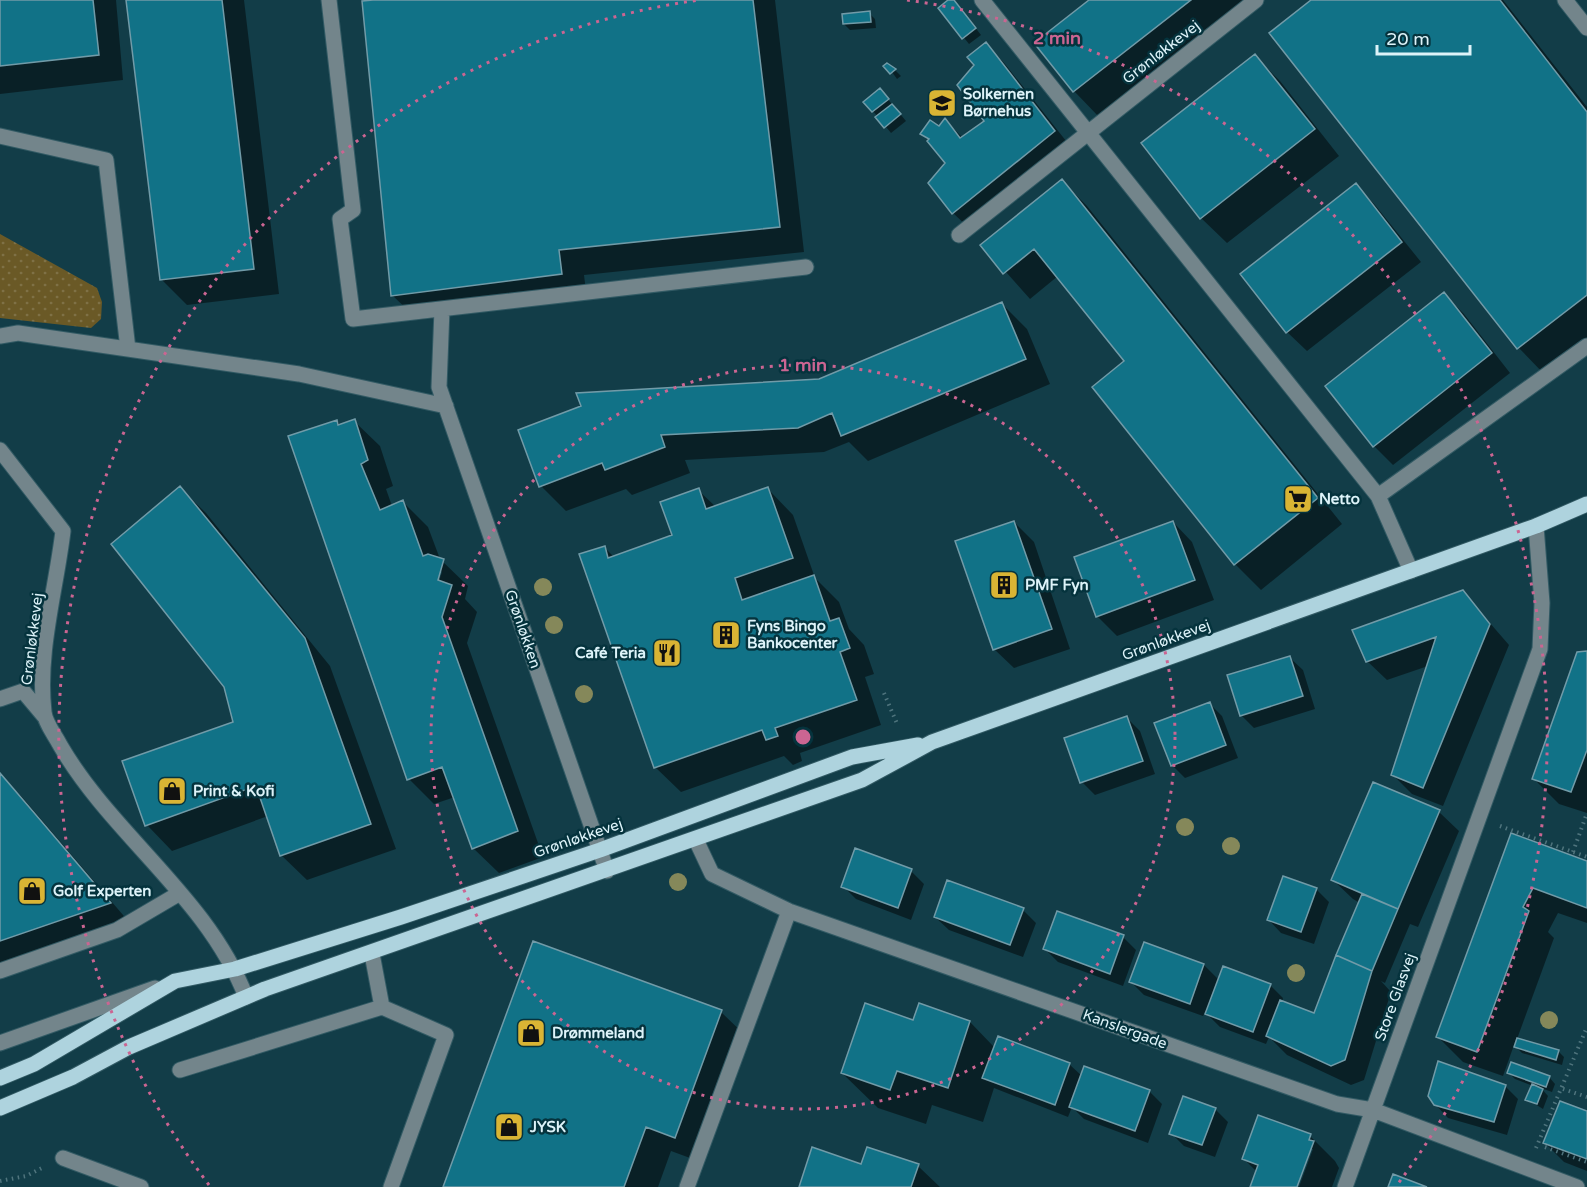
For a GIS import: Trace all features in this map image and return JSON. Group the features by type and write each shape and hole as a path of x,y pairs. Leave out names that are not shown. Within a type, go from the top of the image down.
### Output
{"main road":[{"path":"1536,526 1587,504"},
{"name":"Grønløkkevej","path":"175,981 235,969 600,850 852,757 932,742 1536,526"},
{"name":"Grønløkkevej","path":"0,1108 246,997 862,780 932,742"},
{"path":"0,1077 34,1064 175,981"}],"street":[{"path":"329,0 353,210 340,219 353,319 806,267"},
{"path":"982,0 1378,496 1411,571"},
{"name":"Grønløkkevej","path":"959,235 1256,0"},
{"path":"1565,0 1587,28"},
{"path":"0,136 106,160 128,349"},
{"name":"Grønløkken","path":"442,309 440,387 607,871"},
{"path":"0,336 18,333 299,374 446,406"},
{"path":"1378,496 1587,346"},
{"name":"Grønløkkevej","path":"0,450 63,531 43,680 44,716 78,775 180,893 235,969 246,997"},
{"name":"Store Glasvej","path":"1345,1187 1540,649 1542,603 1536,526"},
{"path":"0,699 23,691 44,716"},
{"name":"Kanslergade","path":"696,840 712,874 789,911 1337,1104 1373,1110 1577,1187"},
{"path":"0,971 117,930 180,893"},
{"path":"687,1187 789,911"},
{"path":"372,954 381,1007"},
{"name":"Grønløkkevej","path":"0,1043 175,981"},
{"path":"180,1070 381,1007 446,1035 391,1187"},
{"path":"63,1158 141,1187"}],"path":[{"path":"884,693 906,747"},
{"path":"1573,852 1587,813"},
{"path":"1480,819 1587,857"},
{"path":"1528,1169 1587,1027"},
{"path":"1563,1089 1587,1098"},
{"path":"1538,1144 1587,1162"},
{"path":"0,1181 26,1176 63,1158"}],"shaded area":[{"path":"0,234 97,288 102,302 101,319 91,328 0,318"}],"building":[{"path":"0,0 93,0 99,55 0,66"},
{"path":"126,0 222,0 254,269 160,280"},
{"path":"753,0 780,227 559,250 562,274 391,296 362,1"},
{"path":"948,0 954,0 976,28 962,39 938,8"},
{"path":"1089,0 1191,0 1073,92 1034,43"},
{"path":"1311,0 1500,0 1587,112 1587,295 1517,349 1269,33"},
{"path":"870,11 871,22 843,24 842,14"},
{"path":"986,42 1055,131 952,214 928,183 945,163 927,141 929,139 920,134 930,120 939,126 945,118 960,138 984,121 957,85 974,65 967,57"},
{"path":"1255,54 1315,129 1200,219 1141,143"},
{"path":"887,63 896,69 890,74 883,66"},
{"path":"880,88 889,99 872,112 863,102"},
{"path":"892,104 901,114 884,128 875,117"},
{"path":"1062,179 1318,498 1234,565 1092,387 1124,361 1034,249 1003,274 980,245"},
{"path":"1356,183 1402,242 1286,333 1240,274"},
{"path":"1444,292 1492,353 1373,447 1325,386"},
{"path":"1002,302 1026,359 841,436 832,413 798,428 661,435 665,447 605,470 602,463 539,487 518,430 581,406 576,393 819,379"},
{"path":"355,419 368,460 361,464 380,510 403,500 423,556 428,554 444,559 438,580 452,585 442,617 518,831 472,849 442,767 407,780 288,436 337,420 338,425"},
{"path":"180,486 305,638 371,824 280,856 256,786 145,826 122,761 233,722 224,687 111,544"},
{"name":"Fyns Bingo Bankocenter","path":"768,487 793,558 735,578 742,600 814,575 830,621 839,618 850,648 840,652 857,700 775,728 778,736 766,740 762,730 654,768 579,554 605,546 608,558 672,535 660,502 699,488 706,509"},
{"name":"PMF Fyn","path":"1014,521 1052,629 993,650 955,541"},
{"path":"1173,521 1195,580 1096,617 1074,557"},
{"path":"1463,590 1490,624 1423,788 1391,775 1436,637 1366,662 1352,630"},
{"path":"1587,651 1587,750 1571,792 1532,779 1577,652"},
{"path":"1290,656 1303,696 1240,716 1227,675"},
{"path":"1210,702 1226,745 1171,766 1154,723"},
{"path":"1127,716 1143,761 1080,783 1064,738"},
{"path":"0,773 36,815 111,903 0,941"},
{"path":"1373,782 1440,810 1398,909 1331,880"},
{"path":"1511,833 1587,861 1587,908 1533,888 1523,907 1529,911 1477,1052 1436,1037"},
{"path":"855,848 912,869 898,908 841,887"},
{"path":"1283,876 1317,888 1301,932 1267,920"},
{"path":"947,880 1024,908 1010,945 934,917"},
{"path":"1362,894 1398,909 1372,971 1336,955"},
{"path":"1057,911 1124,935 1110,974 1043,949"},
{"path":"533,941 722,1010 675,1138 646,1127 624,1187 443,1187"},
{"path":"1144,942 1204,964 1190,1004 1129,982"},
{"path":"1336,955 1372,971 1345,1060 1331,1066 1266,1036 1280,1000 1314,1013"},
{"path":"1223,966 1271,984 1253,1032 1205,1014"},
{"path":"865,1003 913,1020 919,1003 970,1021 948,1088 897,1071 890,1090 841,1073"},
{"path":"998,1036 1070,1063 1055,1105 982,1078"},
{"path":"1517,1038 1559,1050 1556,1060 1514,1047"},
{"path":"1438,1061 1506,1085 1494,1122 1434,1105 1428,1096"},
{"path":"1511,1062 1550,1076 1546,1087 1507,1073"},
{"path":"1084,1066 1150,1090 1135,1131 1069,1107"},
{"path":"1532,1084 1543,1089 1537,1104 1525,1100"},
{"path":"1183,1096 1216,1108 1202,1145 1169,1134"},
{"path":"1560,1101 1587,1111 1587,1159 1543,1143"},
{"path":"1258,1115 1311,1134 1309,1140 1314,1141 1297,1187 1250,1187 1258,1165 1242,1159"},
{"path":"812,1147 861,1164 867,1147 919,1164 911,1187 799,1187"},
{"path":"1393,1174 1427,1187 1388,1187"}],"place":[{"name":"Solkernen Børnehus","path":"942,103"},
{"name":"Netto","path":"1298,499"},
{"name":"PMF Fyn","path":"1004,585"},
{"name":"Fyns Bingo Bankocenter","path":"726,635"},
{"name":"Café Teria","path":"667,653"},
{"name":"Print & Kofi","path":"172,791"},
{"name":"Golf Experten","path":"32,891"},
{"name":"Drømmeland","path":"531,1033"},
{"name":"JYSK","path":"509,1127"}]}
